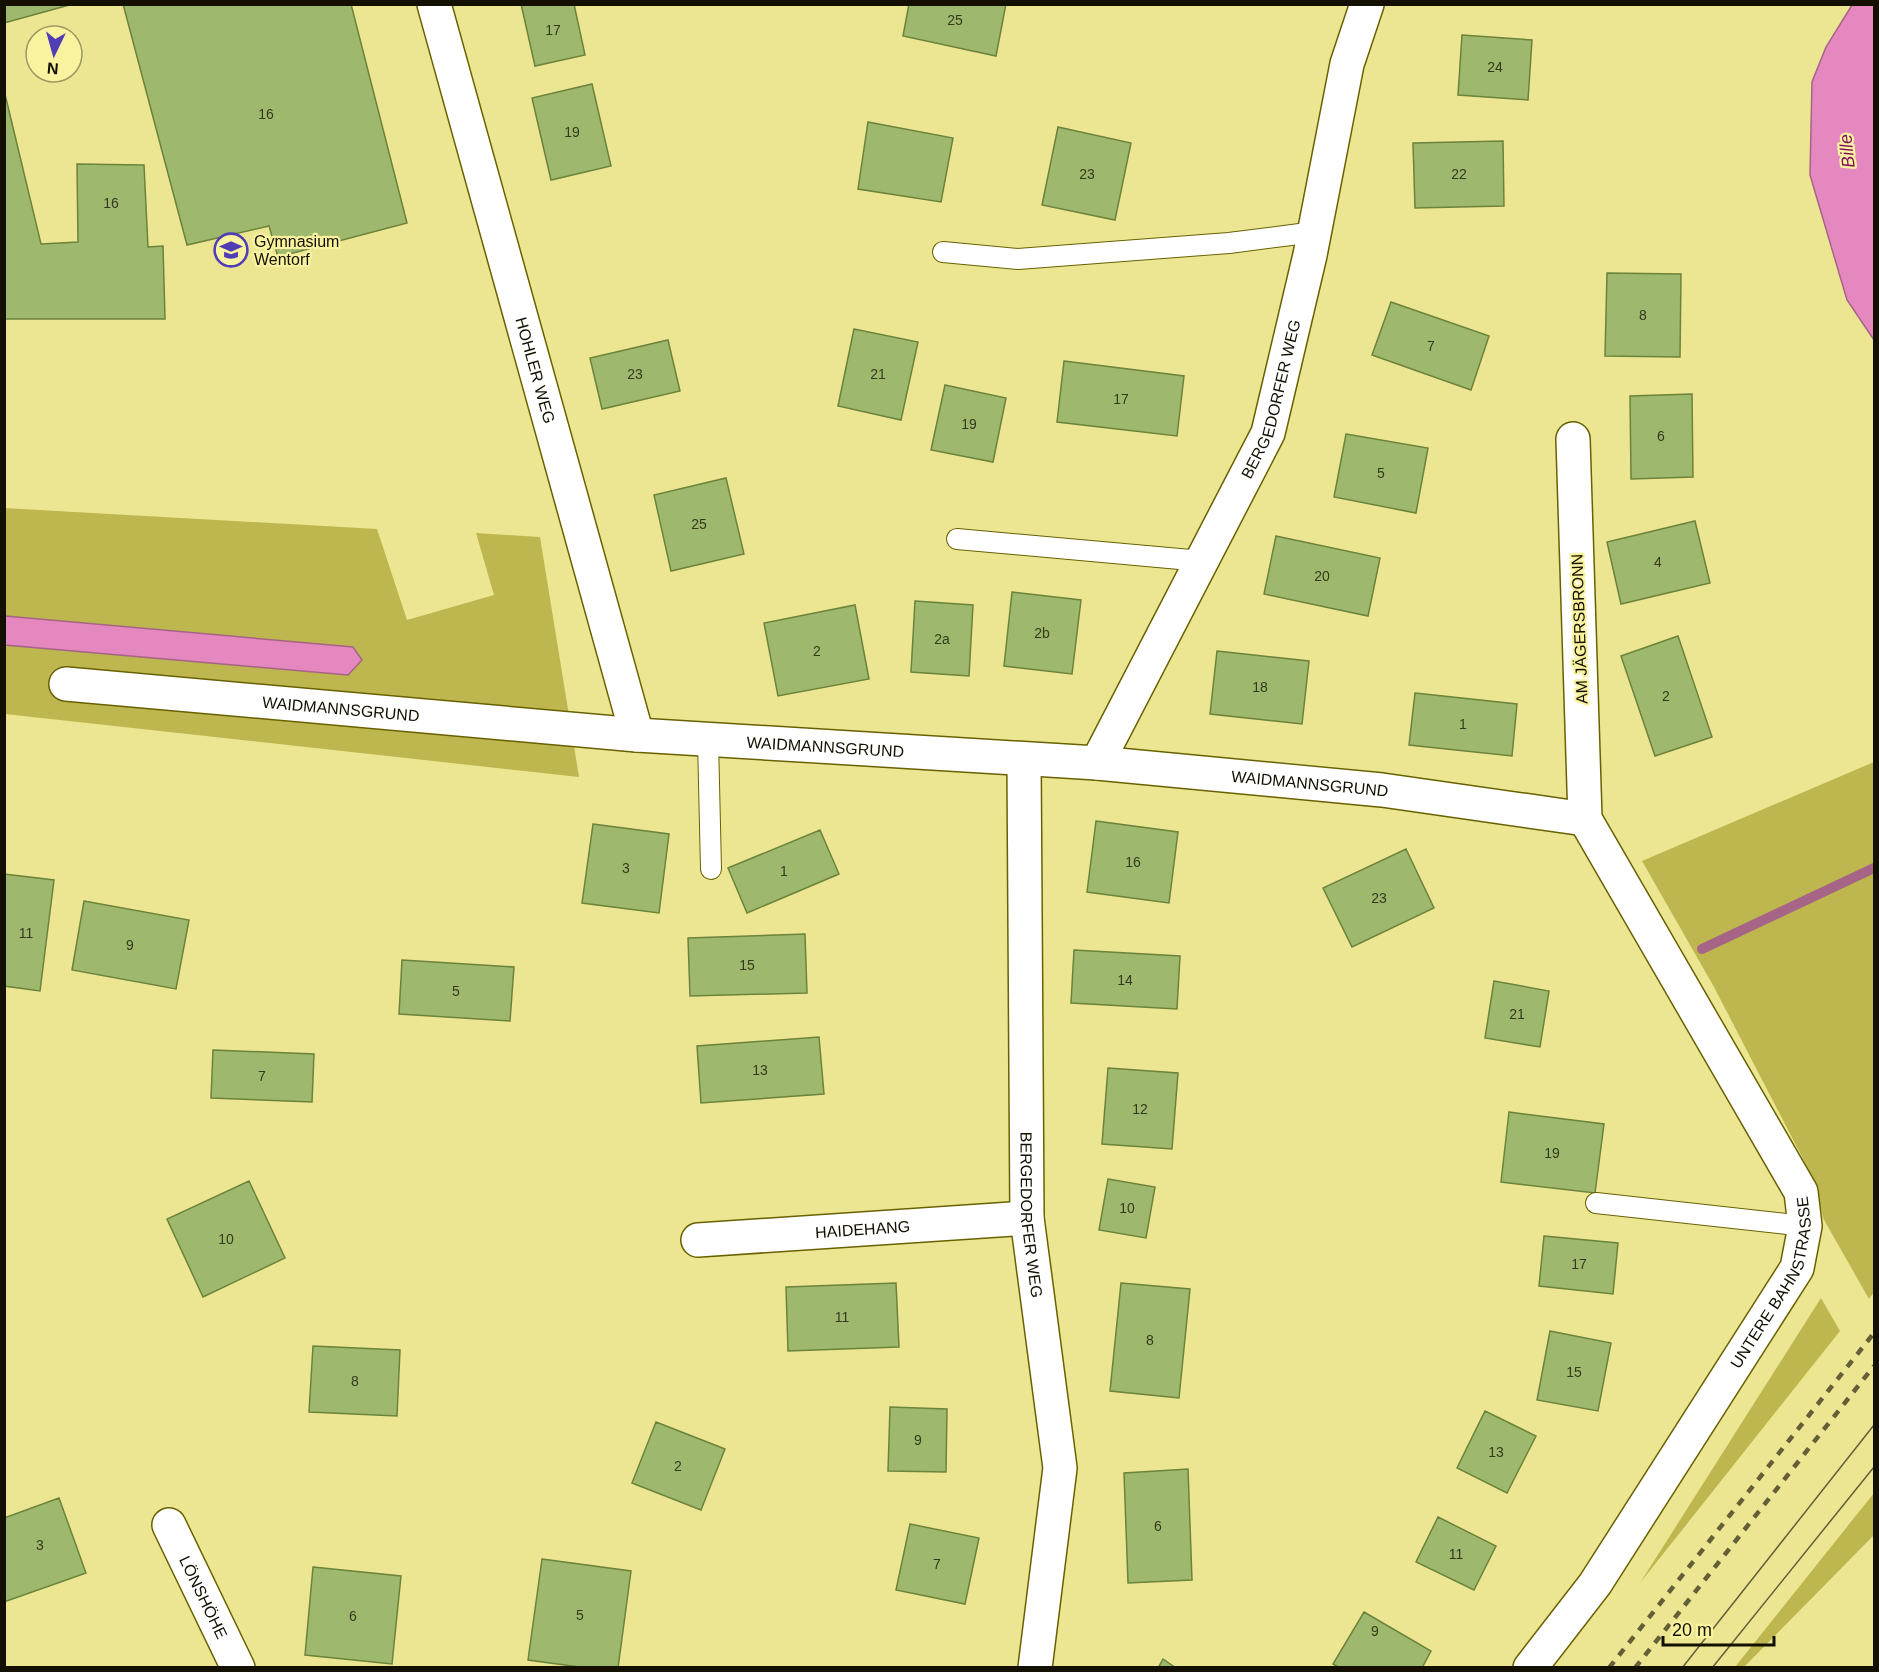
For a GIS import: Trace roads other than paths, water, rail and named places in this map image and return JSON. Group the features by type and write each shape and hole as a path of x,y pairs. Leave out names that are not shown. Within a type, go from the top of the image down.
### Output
{"street":[{"name":"HOHLER WEG","path":"434,4 637,735"},
{"name":"BERGEDORFER WEG","path":"1097,763 1268,433 1315,232 1347,64 1367,4"},
{"name":"AM JÄGERSBRONN","path":"1573,439 1585,819"},
{"name":"WAIDMANNSGRUND","path":"66,684 637,735 1097,763 1382,790 1585,819"},
{"name":"BERGEDORFER WEG","path":"1023,759 1027,1218 1060,1468 1035,1668"},
{"name":"UNTERE BAHNSTRASSE","path":"1530,1668 1595,1584 1797,1268 1805,1226 1801,1192 1585,819"},
{"name":"HAIDEHANG","path":"698,1239 1027,1218"},
{"name":"LÖNSHÖHE","path":"169,1525 238,1668"}],"lane":[{"path":"943,252 1018,259 1229,243 1315,232"},
{"path":"957,539 1202,561"},
{"path":"708,740 711,869"},
{"path":"1596,1203 1805,1226"}],"water":[{"name":"Bille","path":"1852,5 1874,5 1874,340 1847,300 1810,175 1812,82 1826,47"},
{"path":"5,616 353,647 362,660 348,675 5,645"}],"waterway":[{"path":"1702,949 1874,868"}],"tram line":[{"path":"1682,1668 1874,1425"},
{"path":"1712,1668 1874,1467"}],"railway":[{"path":"1609,1668 1874,1333"},
{"path":"1635,1668 1874,1366"}],"place":[{"name":"Gymnasium Wentorf","path":"231,250"}]}
